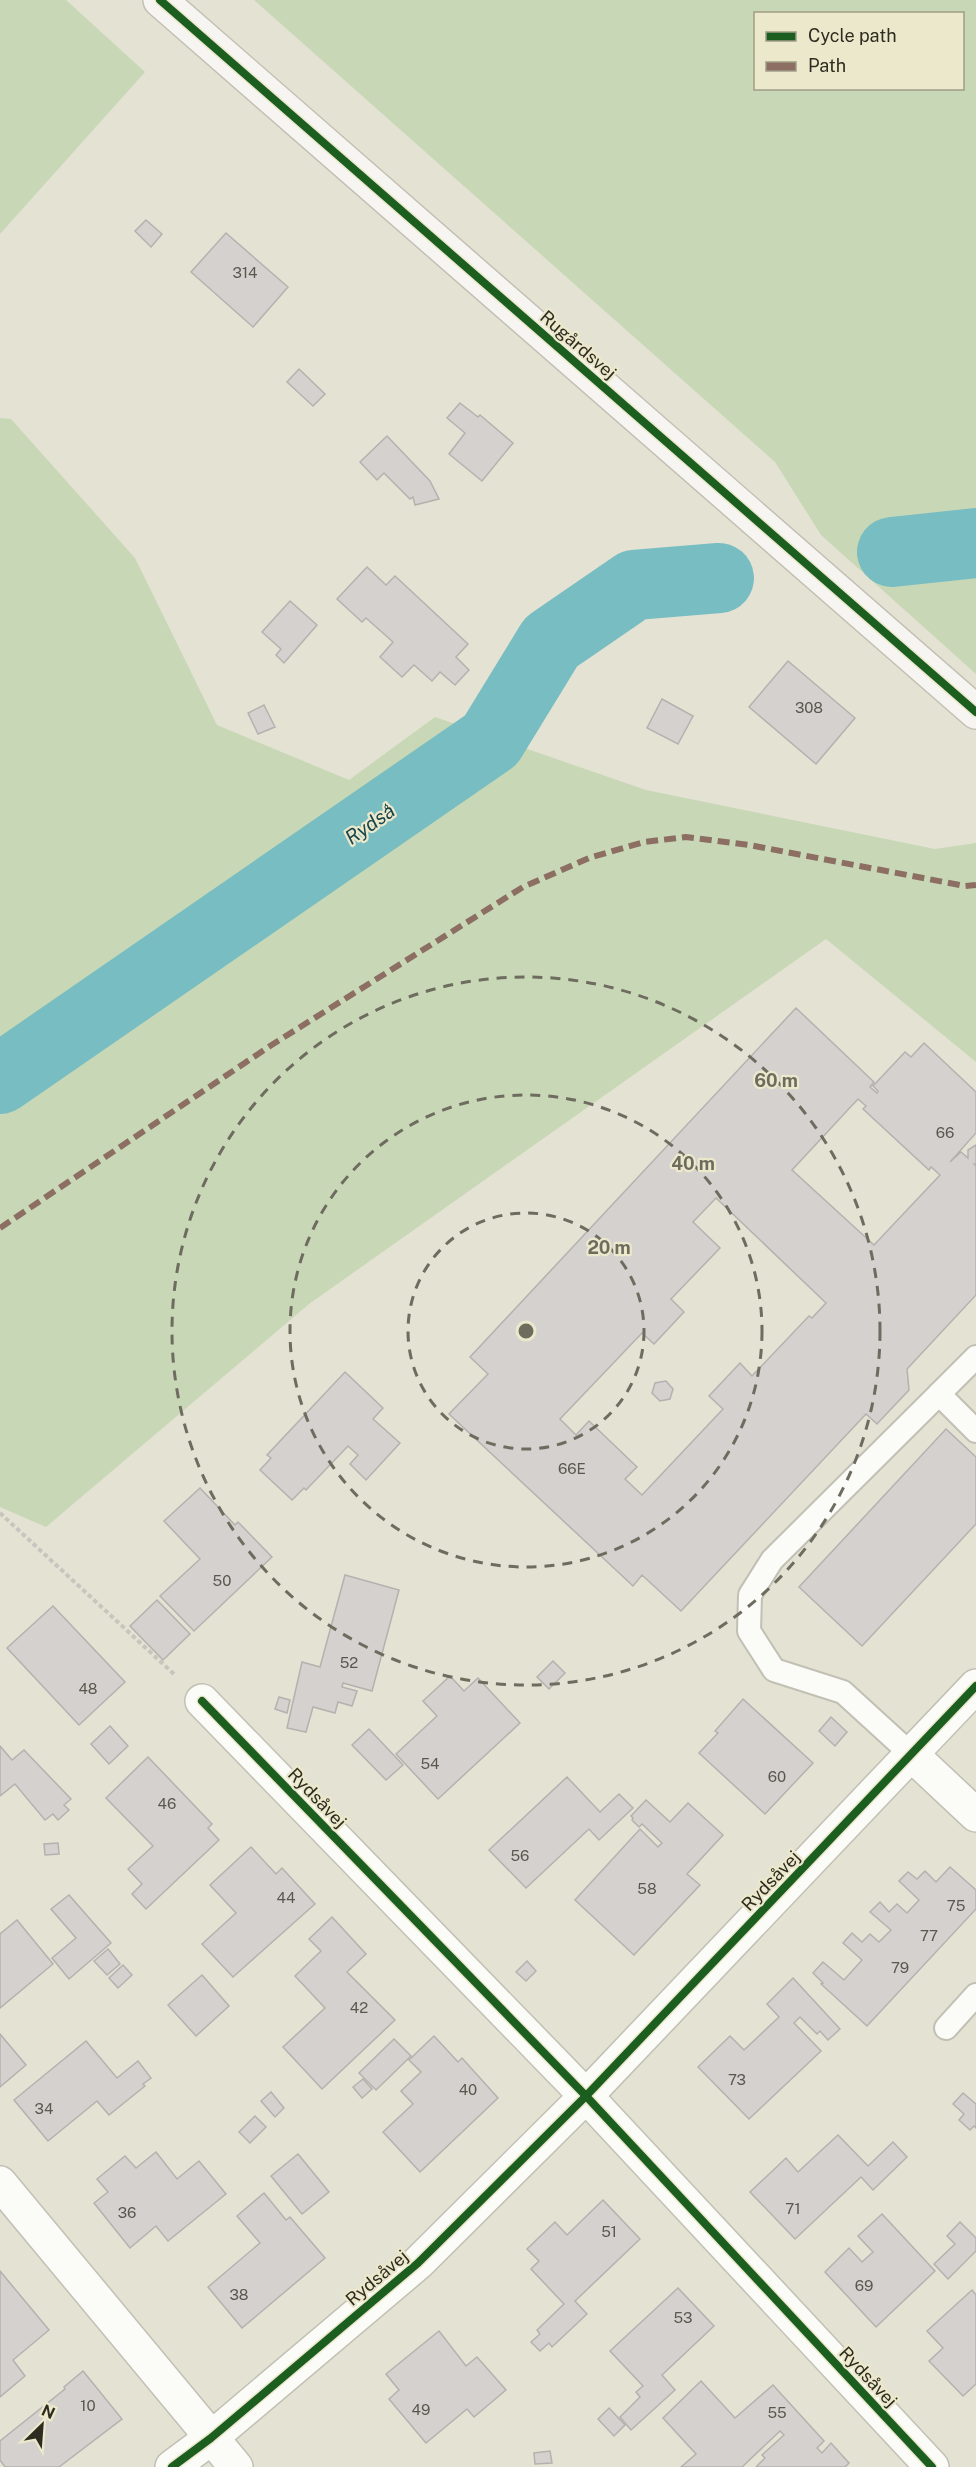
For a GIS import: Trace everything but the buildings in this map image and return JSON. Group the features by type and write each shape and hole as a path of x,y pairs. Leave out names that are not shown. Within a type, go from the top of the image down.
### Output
{"main road":[{"name":"Rugårdsvej","path":"160,0 976,712"}],"street":[{"name":"Rydsåvej","path":"172,2467 211,2438 418,2263 586,2096 976,1686"},
{"name":"Rydsåvej","path":"202,1701 586,2096 932,2467"},
{"path":"912,1755 976,1815"},
{"path":"0,2183 236,2467"}],"lane":[{"path":"912,1755 843,1692 774,1670 749,1631 750,1595 772,1560 976,1357"},
{"path":"939,1394 976,1431"},
{"path":"946,2028 976,1995"}],"path":[{"path":"0,1513 202,1701"}],"green space":[{"path":"0,0 66,0 145,72 0,234"},
{"path":"254,0 976,0 976,674 821,535 775,462"},
{"path":"0,418 11,419 135,558 217,725 349,780 435,717 646,790 935,849 976,843 976,1062 826,939 309,1304 46,1527 0,1507"}],"waterway":[{"name":"Rydså","path":"892,552 976,543"},
{"name":"Rydså","path":"0,1079 491,740 551,642 634,585 719,578"}],"marked path":[{"path":"0,1228 270,1046 523,887 589,858 644,842 686,837 749,845 965,886 976,885"}],"cycle path":[{"path":"160,0 976,712"},
{"path":"172,2467 211,2438 418,2263 586,2096 976,1686"},
{"path":"202,1701 586,2096 932,2467"}]}
